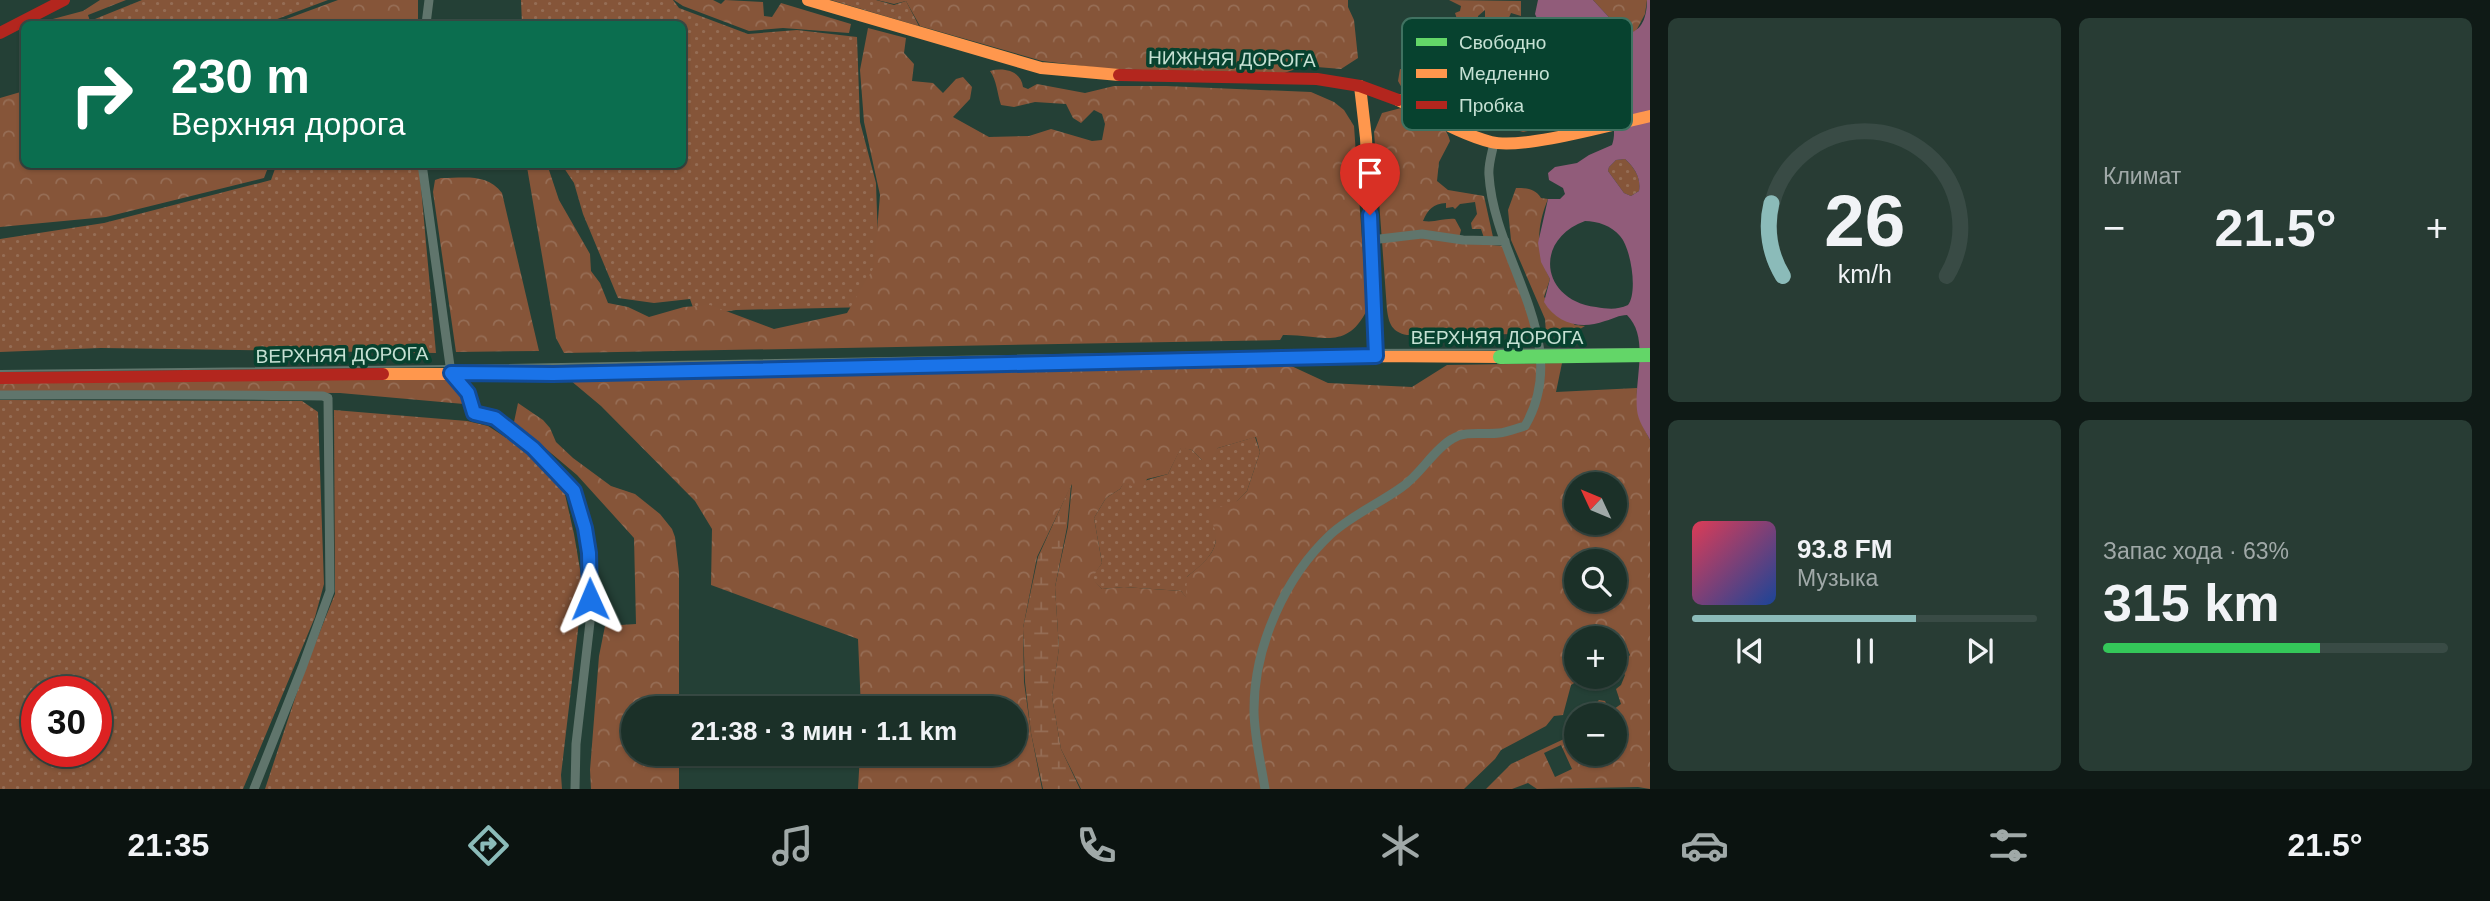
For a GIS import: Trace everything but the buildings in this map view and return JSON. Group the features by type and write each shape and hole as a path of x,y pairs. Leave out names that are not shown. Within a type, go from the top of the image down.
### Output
{"main road":[{"path":"23,21 64,0"},
{"name":"НИЖНЯЯ ДОРОГА","path":"808,0 1041,68 1108,75 1317,79 1360,86 1402,101"},
{"path":"0,33 21,22"},
{"path":"1360,86 1366,138 1376,356"},
{"name":"НИЖНЯЯ ДОРОГА","path":"1632,120 1650,116"},
{"name":"НИЖНЯЯ ДОРОГА","path":"1462,130 1494,143 1529,141 1587,130"},
{"name":"ВЕРХНЯЯ ДОРОГА","path":"0,379 553,374 1376,356 1650,355"}],"street":[{"path":"426,21 429,0"},
{"path":"1265,789 1254,712 1258,662 1283,600 1296,578 1333,532 1405,485 1452,439 1468,434 1499,433 1525,426 1533,413 1541,390 1541,346 1505,241 1489,172 1494,143"},
{"path":"423,168 451,373 468,393 474,413 495,418 533,448 564,479 574,491 585,528 589,553 590,622 576,744 575,789"},
{"path":"1371,240 1422,234 1463,240 1505,241"},
{"path":"0,395 270,395 328,398 330,591 254,789"}],"green space":[{"path":"100,0 126,0 88,15 90,21 45,21 83,11"},
{"path":"142,0 328,0 272,21 95,19"},
{"path":"338,0 418,0 418,21 281,21"},
{"path":"521,0 673,0 679,8 748,34 797,30 857,37 860,122 876,183 879,272 870,307 736,310 696,316 690,299 654,303 618,298 583,214 574,183 564,168 686,168 686,21 522,21"},
{"path":"674,0 713,0 721,4 725,0 763,2 764,16 772,17 781,3 851,24 849,33 783,28 749,31 683,6"},
{"path":"831,0 876,0 894,5 906,1 919,26"},
{"path":"877,0 1348,0 1354,20 1358,58 1341,69 1305,66 1281,74 1109,69 1042,61 920,26 906,1 894,4"},
{"path":"1449,0 1521,1 1521,16 1511,13 1509,18 1485,18 1485,10 1478,18 1457,18 1455,13 1460,11 1461,6"},
{"path":"1593,0 1647,0 1645,14 1636,31 1632,32 1632,18 1610,18"},
{"path":"868,28 906,38 904,53 914,64 912,81 933,83 943,93 956,79 963,77 972,87 970,99 953,117 989,137 1029,136 1051,129 1092,141 1102,140 1105,124 1102,114 1094,110 1081,123 1073,118 1066,104 1035,102 1014,107 1001,105 990,71 995,70 1006,70 1015,74 1023,87 1028,89 1037,84 1085,93 1114,86 1311,92 1334,102 1344,110 1354,126 1367,310 1350,331 1331,338 1283,335 1280,340 564,353 556,338 527,168 549,170 559,200 590,254 591,271 600,283 608,303 628,307 649,317 684,307 710,305 774,329 847,313 874,267 880,195 864,122 860,70"},
{"path":"1400,69 1402,69 1402,88 1398,81"},
{"path":"21,92 21,168 268,168 264,178 106,217 0,227 0,98"},
{"path":"1402,108 1402,130 1445,130 1450,141 1439,162 1437,181 1448,190 1484,196 1493,237 1484,238 1481,229 1472,229 1471,223 1477,214 1475,202 1460,204 1455,209 1446,208 1446,203 1434,206 1423,221 1455,219 1461,230 1458,242 1503,246 1532,321 1532,334 1407,335 1392,327 1387,310 1374,132 1382,113"},
{"path":"1625,159 1639,182 1639,191 1631,196 1624,193 1608,171 1616,160"},
{"path":"275,168 419,168 436,353 101,348 0,352 0,239 104,223 271,180"},
{"path":"482,179 490,182 502,193 539,351 456,352 433,192 435,180"},
{"path":"1516,188 1530,189 1541,198 1548,199 1541,220 1539,240 1542,259 1550,279 1544,297 1575,325 1585,326 1575,332 1546,333 1545,319 1511,240 1508,210"},
{"path":"1562,363 1556,392 1637,388 1640,415 1650,440 1650,789 1537,789 1528,783 1512,789 1486,789 1511,764 1564,739 1564,752 1561,745 1544,753 1555,777 1572,769 1571,766 1627,766 1627,703 1621,703 1616,689 1627,689 1627,658 1630,655 1627,648 1627,626 1564,626 1564,689 1570,689 1564,703 1563,715 1554,716 1546,726 1501,750 1464,789 1081,789 1061,749 1052,697 1059,648 1055,587 1068,527 1072,484 1037,557 1023,628 1026,696 860,696 858,639 711,585 712,529 695,501 601,406 564,375 1287,364 1328,383 1412,387 1447,365","holes":["1256,437 1260,452 1247,491 1237,501 1206,512 1216,541 1210,555 1187,577 1186,597 1181,591 1124,587 1102,589 1092,578 1102,563 1094,518 1106,498 1124,483 1142,490 1147,479 1168,474 1181,448 1192,450 1202,460 1209,460 1218,448"]},
{"path":"445,379 459,388 464,404 340,393 0,391 0,383"},
{"path":"0,400 302,401 318,412 324,584 315,617 243,789 0,789"},
{"path":"518,403 543,420 556,442 573,458 611,486 635,494 660,514 672,529 679,572 679,696 621,696 621,766 679,766 679,789 591,789 590,770 599,656 605,626 636,624 634,538 577,475 514,422"},
{"path":"334,410 467,421 488,426 533,455 564,490 583,587 561,775 562,789 265,789 304,671 335,594"},
{"path":"1255,437 1260,452 1247,491 1215,524 1214,549 1187,577 1187,599 1181,591 1124,587 1102,589 1091,578 1102,563 1094,518 1106,498 1120,489 1124,482 1130,485 1168,474 1181,447 1192,450 1202,460 1218,448"},
{"path":"1071,485 1067,527 1055,587 1059,648 1052,697 1061,749 1080,789 1043,789 1031,733 1025,682 1023,628 1038,557"},
{"path":"1027,704 1042,789 858,789 859,766 1027,766"}],"shaded area":[{"path":"1538,0 1593,0 1610,18 1537,18"},
{"path":"1647,0 1650,0 1650,440 1638,414 1639,347 1634,324 1627,315 1596,324 1570,323 1556,316 1544,302 1550,279 1541,262 1538,243 1548,199 1560,199 1565,194 1563,188 1549,180 1548,173 1555,167 1577,163 1612,145 1614,130 1632,130 1632,32 1642,24","holes":["1625,159 1634,170 1639,191 1631,196 1624,193 1608,171 1616,160","1585,221 1599,223 1617,232 1624,242 1630,260 1633,290 1628,305 1620,308 1608,309 1578,302 1564,293 1555,282 1550,268 1551,255 1557,241 1568,230"]}],"tram line":[{"path":"0,371 1335,350 1650,349"}],"traffic: fast":[{"path":"1500,357 1650,355"},
{"path":"872,367 1143,361"}],"traffic: slow":[{"path":"808,0 1041,68 1119,75"},
{"path":"1360,86 1366,138 1376,356"},
{"path":"1398,100 1402,102"},
{"path":"1632,120 1650,116"},
{"path":"1459,130 1491,142 1506,144 1590,130"},
{"path":"1143,361 1376,356 1500,357"},
{"path":"383,374 553,374 872,367"}],"traffic: jam":[{"path":"23,21 64,0"},
{"path":"0,33 21,22"},
{"path":"1119,75 1317,79 1360,86 1398,100"},
{"path":"0,378 383,374"}],"route":[{"path":"590,599 589,553 574,491 533,448 495,418 474,413 468,393 451,373 553,374 1376,356 1370,215"}]}
